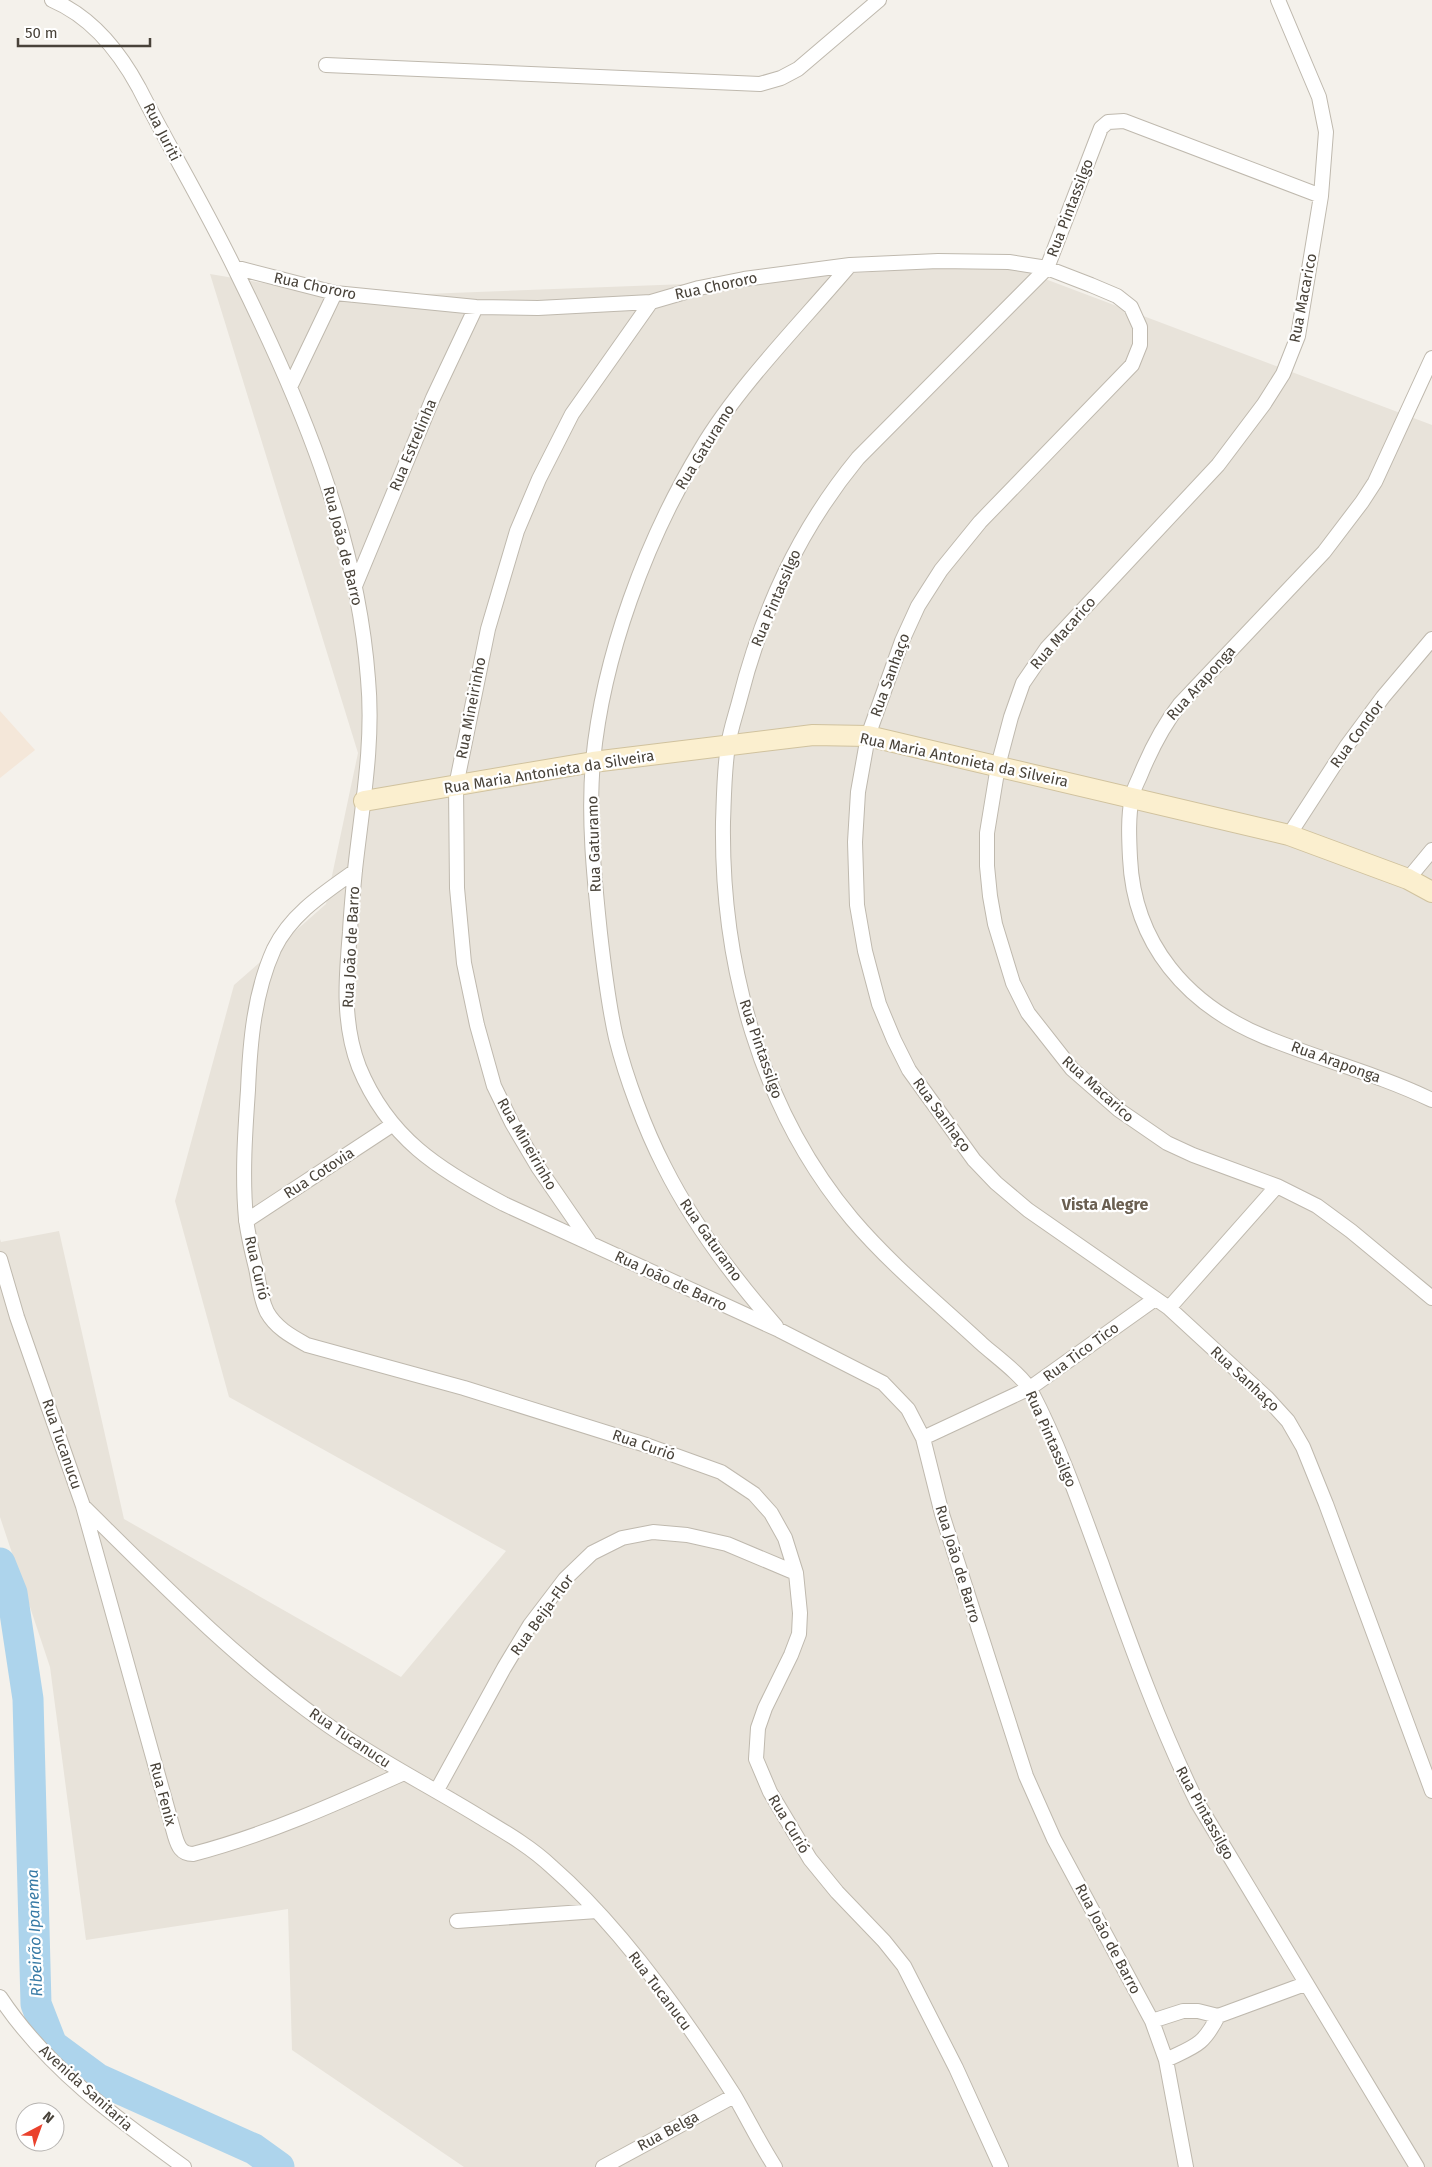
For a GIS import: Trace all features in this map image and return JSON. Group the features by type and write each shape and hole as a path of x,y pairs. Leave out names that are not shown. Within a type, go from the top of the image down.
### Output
{"street":[{"name":"Rua Juriti","path":"52,0 73,11 94,27 111,44 126,64 234,267"},
{"path":"326,65 760,84 781,78 798,68 879,0"},
{"name":"Rua Macarico","path":"1278,0 1319,97 1326,132 1321,196 1298,336 1283,374 1264,404 1218,465 1034,664 1023,683 1011,717 998,766 987,833 987,866 990,896 1004,958 1013,983 1028,1013 1072,1069 1119,1110 1167,1143 1193,1155 1277,1186 1317,1206 1335,1218 1432,1298"},
{"name":"Rua Pintassilgo","path":"1321,196 1124,121 1108,122 1102,128 1046,268 895,419 835,486 796,549 762,623 728,747 723,857 727,916 736,972 751,1028 774,1090 804,1151 826,1185 853,1220 910,1278 1030,1388 1072,1483 1177,1761 1220,1843 1417,2167"},
{"name":"Rua Chororo","path":"234,267 335,293 476,307 538,308 651,302 699,288 744,279 850,265 980,260 1009,262 1046,268 1117,296 1131,308 1140,327 1140,345 1132,365"},
{"name":"Rua Gaturamo","path":"779,1330 719,1255 678,1192 651,1136 623,1059 608,997 595,890 591,849 593,762 603,693 613,655 644,565 663,519 681,484 702,447 728,409 850,265"},
{"name":"Rua João de Barro","path":"234,267 302,412 323,471 355,586 370,698 369,752 355,871 347,968 348,1023 359,1066 371,1091 392,1125 414,1148 460,1181 779,1330 883,1383 908,1409 922,1438 942,1514 1026,1776 1054,1839 1152,2020 1166,2060 1186,2167"},
{"path":"290,387 335,293"},
{"name":"Rua Mineirinho","path":"592,1244 538,1167 512,1123 494,1086 477,1024 464,963 457,888 456,786 488,629 517,531 539,479 572,414 651,302"},
{"name":"Rua Estrelinha","path":"355,586 433,398 476,307"},
{"name":"Rua Araponga","path":"1432,358 1379,474 1362,502 1324,552 1162,727 1132,797 1129,834 1135,900 1148,936 1169,968 1195,996 1228,1018 1265,1037 1354,1068 1432,1100"},
{"name":"Rua Sanhaço","path":"1132,365 980,522 941,570 918,606 902,640 868,736 858,792 855,842 857,904 865,951 877,995 894,1040 909,1070 974,1160 996,1183 1028,1210 1169,1308 1267,1398 1288,1421 1304,1447 1432,1791"},
{"name":"Rua Condor","path":"1289,835 1346,747 1383,697 1432,639"},
{"name":"Rua Maria Antonieta da Silveira","path":"364,801 593,762 728,747 813,735 868,736 1289,835 1408,879 1432,892"},
{"path":"1408,879 1432,850"},
{"name":"Rua Curió","path":"355,871 315,899 298,915 275,948 264,974 256,1007 249,1065 244,1143 246,1221 261,1294 267,1311 275,1324 307,1345 464,1388 646,1445 721,1472 754,1494 771,1513 785,1538 796,1573 800,1612 799,1634 764,1708 758,1728 756,1759 770,1792 810,1859 904,1966 956,2068 1002,2167"},
{"name":"Rua Cotovia","path":"246,1221 392,1125"},
{"path":"1169,1308 1277,1186"},
{"name":"Rua Tucanucu","path":"0,1259 17,1317 83,1506 170,1591 278,1686 320,1720 404,1773 437,1790 515,1838 552,1866 598,1911 661,1990 734,2096 775,2167"},
{"name":"Rua Tico Tico","path":"922,1438 1030,1388 1155,1299"},
{"name":"Rua Fenix","path":"83,1506 175,1836 178,1845 184,1852 193,1854 255,1835 300,1818 404,1773"},
{"name":"Rua Beija-Flor","path":"437,1790 504,1668 530,1625 565,1579 592,1554 622,1538 653,1532 679,1534 727,1544 796,1573"},
{"path":"457,1922 598,1911"},
{"path":"1152,2020 1183,2011 1198,2011 1218,2016 1305,1984"},
{"name":"Avenida Sanitaria","path":"0,1997 16,2022 50,2059 101,2105 184,2167"},
{"path":"1166,2060 1198,2045 1209,2035 1218,2016"},
{"name":"Rua Belga","path":"603,2167 734,2096"}],"shaded area":[{"path":"1003,263 1432,425 1432,2167 464,2167 292,2050 288,1909 86,1940 50,1667 0,1517 0,1239 1,1242 59,1231 124,1519 401,1677 506,1551 229,1397 175,1201 234,985 326,904 358,753 210,274 346,297 713,283"},
{"path":"0,711 35,750 0,778"}],"waterway":[{"name":"Ribeirão Ipanema","path":"0,1563 12,1593 28,1699 36,2004 52,2045 98,2079 254,2149 279,2167"}],"district":[{"name":"Vista Alegre","path":"1105,1204"}]}
